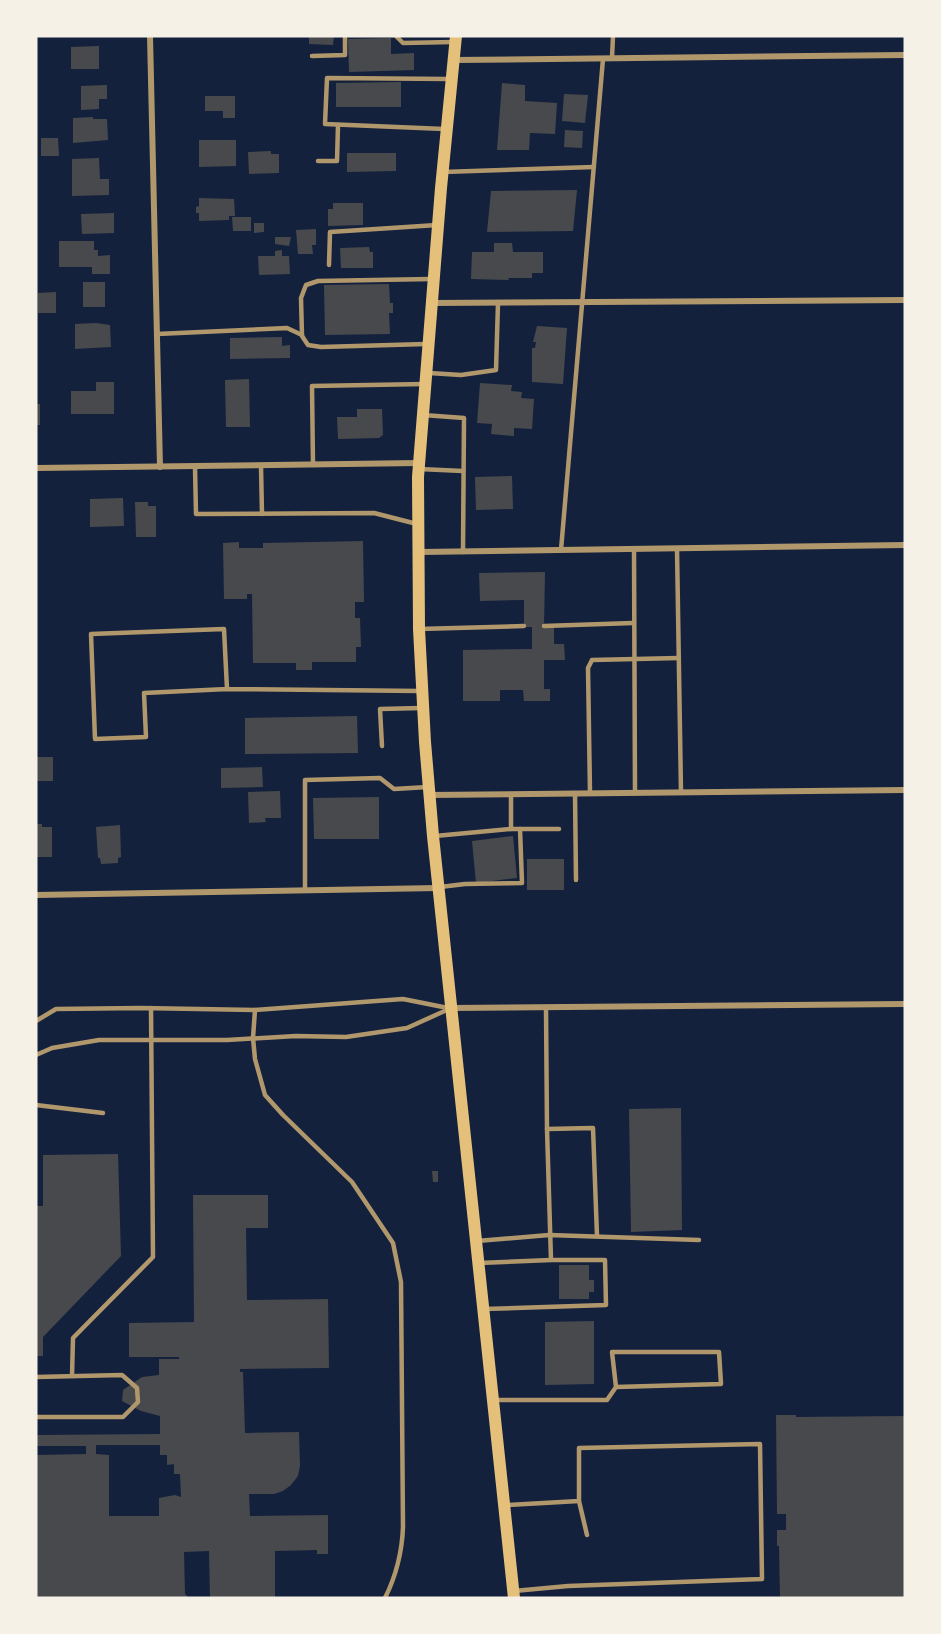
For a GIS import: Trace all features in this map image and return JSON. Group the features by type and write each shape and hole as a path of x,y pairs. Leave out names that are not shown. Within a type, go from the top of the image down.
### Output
{"main road":[{"path":"456,39 438,225 419,466 419,629 428,791 514,1594"}],"street":[{"path":"150,36 160,467"},
{"path":"454,60 905,55"},
{"path":"432,303 905,300"},
{"path":"36,468 419,466"},
{"path":"420,552 905,545"},
{"path":"428,791 511,794 905,790"},
{"path":"36,895 438,888"},
{"path":"451,1008 905,1004"}],"lane":[{"path":"312,56 345,55 345,36"},
{"path":"396,36 403,43 456,39"},
{"path":"612,58 613,36"},
{"path":"561,550 603,59"},
{"path":"447,129 325,124 327,78 452,79"},
{"path":"318,161 337,161 338,125"},
{"path":"443,172 594,167"},
{"path":"329,265 330,232 438,225"},
{"path":"302,336 300,298 306,285 318,281 434,279"},
{"path":"313,465 312,386 426,379 496,370 498,303"},
{"path":"157,334 287,328 302,336 308,345 321,347 429,344"},
{"path":"423,415 464,418 463,552"},
{"path":"261,466 262,513"},
{"path":"419,466 463,471"},
{"path":"195,467 196,514 374,513 419,525"},
{"path":"634,549 635,792"},
{"path":"677,549 681,792"},
{"path":"543,626 633,623"},
{"path":"419,629 524,626"},
{"path":"227,689 224,629 91,634 95,739 146,737 144,693 227,689 423,691"},
{"path":"590,793 588,668 592,660 679,658"},
{"path":"382,746 380,709 424,708"},
{"path":"305,890 305,780 380,778 394,789 428,791"},
{"path":"575,793 576,880"},
{"path":"511,794 511,830"},
{"path":"433,836 520,829 559,829"},
{"path":"438,888 465,884 522,883 520,829"},
{"path":"36,1021 56,1009 255,1010 403,999 451,1008"},
{"path":"72,1376 73,1338 153,1257 151,1008"},
{"path":"36,1055 52,1048 99,1040 346,1037 407,1028 451,1008"},
{"path":"546,1008 551,1260"},
{"path":"255,1010 253,1038 255,1059 265,1095 352,1182 393,1243 401,1282 403,1527 402,1554 386,1598"},
{"path":"36,1105 104,1113"},
{"path":"547,1129 593,1128 597,1236"},
{"path":"477,1241 549,1235 699,1240"},
{"path":"479,1263 605,1260 606,1305 484,1309"},
{"path":"494,1400 607,1400 616,1387 612,1352 718,1352 721,1384 616,1387"},
{"path":"36,1377 122,1375 138,1388 138,1402 123,1417 36,1418"},
{"path":"514,1594 568,1586 762,1579 760,1444 579,1448 579,1501 586,1535"},
{"path":"505,1505 579,1501"}],"building":[{"path":"309,36 334,36 333,45 309,44"},
{"path":"391,38 391,54 414,53 414,70 349,72 348,39"},
{"path":"99,46 99,69 71,69 71,47"},
{"path":"401,82 401,107 336,107 336,83"},
{"path":"502,83 525,85 525,101 557,103 555,134 530,133 529,150 497,150"},
{"path":"107,85 107,99 99,99 99,109 81,110 81,86"},
{"path":"564,94 588,95 585,123 562,121"},
{"path":"205,96 235,96 235,118 223,118 223,111 205,111"},
{"path":"93,117 93,119 107,119 108,140 73,143 73,118"},
{"path":"565,130 583,131 582,148 564,147"},
{"path":"41,138 58,138 59,156 41,156"},
{"path":"199,140 236,140 236,166 199,167"},
{"path":"271,151 271,154 279,154 279,173 249,174 248,152"},
{"path":"347,153 396,153 396,171 347,172"},
{"path":"99,158 100,179 109,179 109,195 72,196 72,159"},
{"path":"577,190 573,231 487,232 491,191"},
{"path":"199,198 234,199 235,216 229,216 229,220 199,221 196,207 199,206"},
{"path":"333,203 363,203 363,225 328,226 328,209 333,209"},
{"path":"114,213 114,233 82,234 81,214"},
{"path":"232,217 251,217 251,231 233,231"},
{"path":"254,223 264,223 264,232 254,233"},
{"path":"316,229 316,245 312,245 313,254 298,254 296,230"},
{"path":"275,237 291,237 289,246 275,244"},
{"path":"59,241 94,241 94,250 98,250 98,256 110,255 110,274 92,274 92,267 59,267"},
{"path":"494,243 512,243 513,252 543,252 543,273 532,273 532,278 508,278 509,280 471,279 472,252 494,252"},
{"path":"369,247 370,252 373,252 373,268 341,268 340,248"},
{"path":"282,250 282,256 289,256 290,274 259,275 258,256 275,256 275,251"},
{"path":"83,282 105,282 105,307 83,307"},
{"path":"389,284 390,303 393,303 393,313 389,313 390,334 325,335 324,285"},
{"path":"56,292 56,313 38,313 38,293"},
{"path":"75,324 110,325 111,347 75,349"},
{"path":"537,326 567,328 563,384 532,382 532,348 535,348 536,342 533,342"},
{"path":"282,337 282,346 290,345 290,358 230,359 230,338"},
{"path":"249,379 250,427 226,427 225,380"},
{"path":"96,382 114,382 114,414 71,414 71,391 96,391"},
{"path":"480,383 512,385 511,391 522,392 521,398 534,399 532,429 514,428 514,436 491,434 492,424 477,423"},
{"path":"36,404 40,404 40,425 36,425"},
{"path":"357,409 382,409 383,435 379,438 338,439 337,417 357,417"},
{"path":"512,476 513,509 476,510 475,477"},
{"path":"123,498 124,526 90,527 90,499"},
{"path":"135,502 148,502 148,506 156,506 156,537 136,537"},
{"path":"363,541 364,602 355,602 355,618 360,618 361,647 356,647 356,662 312,662 312,670 296,670 296,663 253,663 252,594 247,594 247,599 224,599 223,543 239,542 239,548 263,548 263,543"},
{"path":"545,572 544,627 554,627 554,644 564,644 565,660 544,660 544,689 550,689 550,701 524,701 523,690 500,690 500,701 463,701 463,650 532,649 532,627 524,627 524,600 480,601 479,573"},
{"path":"357,716 358,753 245,754 245,718"},
{"path":"36,757 53,757 53,781 36,781"},
{"path":"262,767 263,787 221,788 221,768"},
{"path":"280,791 281,818 265,818 266,822 249,823 248,792"},
{"path":"379,797 379,839 314,839 313,798"},
{"path":"36,824 42,824 42,827 52,827 52,857 36,857"},
{"path":"120,825 121,857 118,858 118,863 101,864 98,858 96,827"},
{"path":"513,836 517,878 476,883 472,841"},
{"path":"527,859 564,859 564,890 527,890"},
{"path":"681,1108 682,1230 631,1232 629,1109"},
{"path":"118,1154 121,1256 43,1337 43,1356 36,1356 36,1206 43,1206 43,1155"},
{"path":"432,1171 438,1171 438,1182 433,1182"},
{"path":"193,1195 268,1195 268,1228 246,1228 247,1300 328,1299 329,1368 240,1369 240,1372 243,1372 245,1433 299,1432 298,1476 283,1491 274,1494 249,1494 250,1516 328,1515 328,1554 317,1554 317,1550 275,1551 275,1598 210,1598 209,1551 184,1552 185,1594 189,1598 36,1598 36,1455 86,1454 86,1446 36,1446 36,1435 160,1434 160,1416 141,1411 122,1401 123,1390 142,1377 159,1375 159,1359 179,1359 179,1357 129,1357 129,1323 194,1322","holes":["96,1445 160,1445 160,1455 167,1455 167,1465 174,1464 174,1474 180,1474 181,1497 175,1495 159,1498 159,1516 109,1516 109,1455 96,1454"]},
{"path":"559,1265 589,1265 589,1280 594,1280 594,1292 589,1292 589,1299 559,1299"},
{"path":"594,1321 594,1384 545,1385 545,1322"},
{"path":"776,1415 796,1415 796,1417 905,1416 905,1598 780,1598 777,1530 786,1530 786,1514 777,1514"}]}
